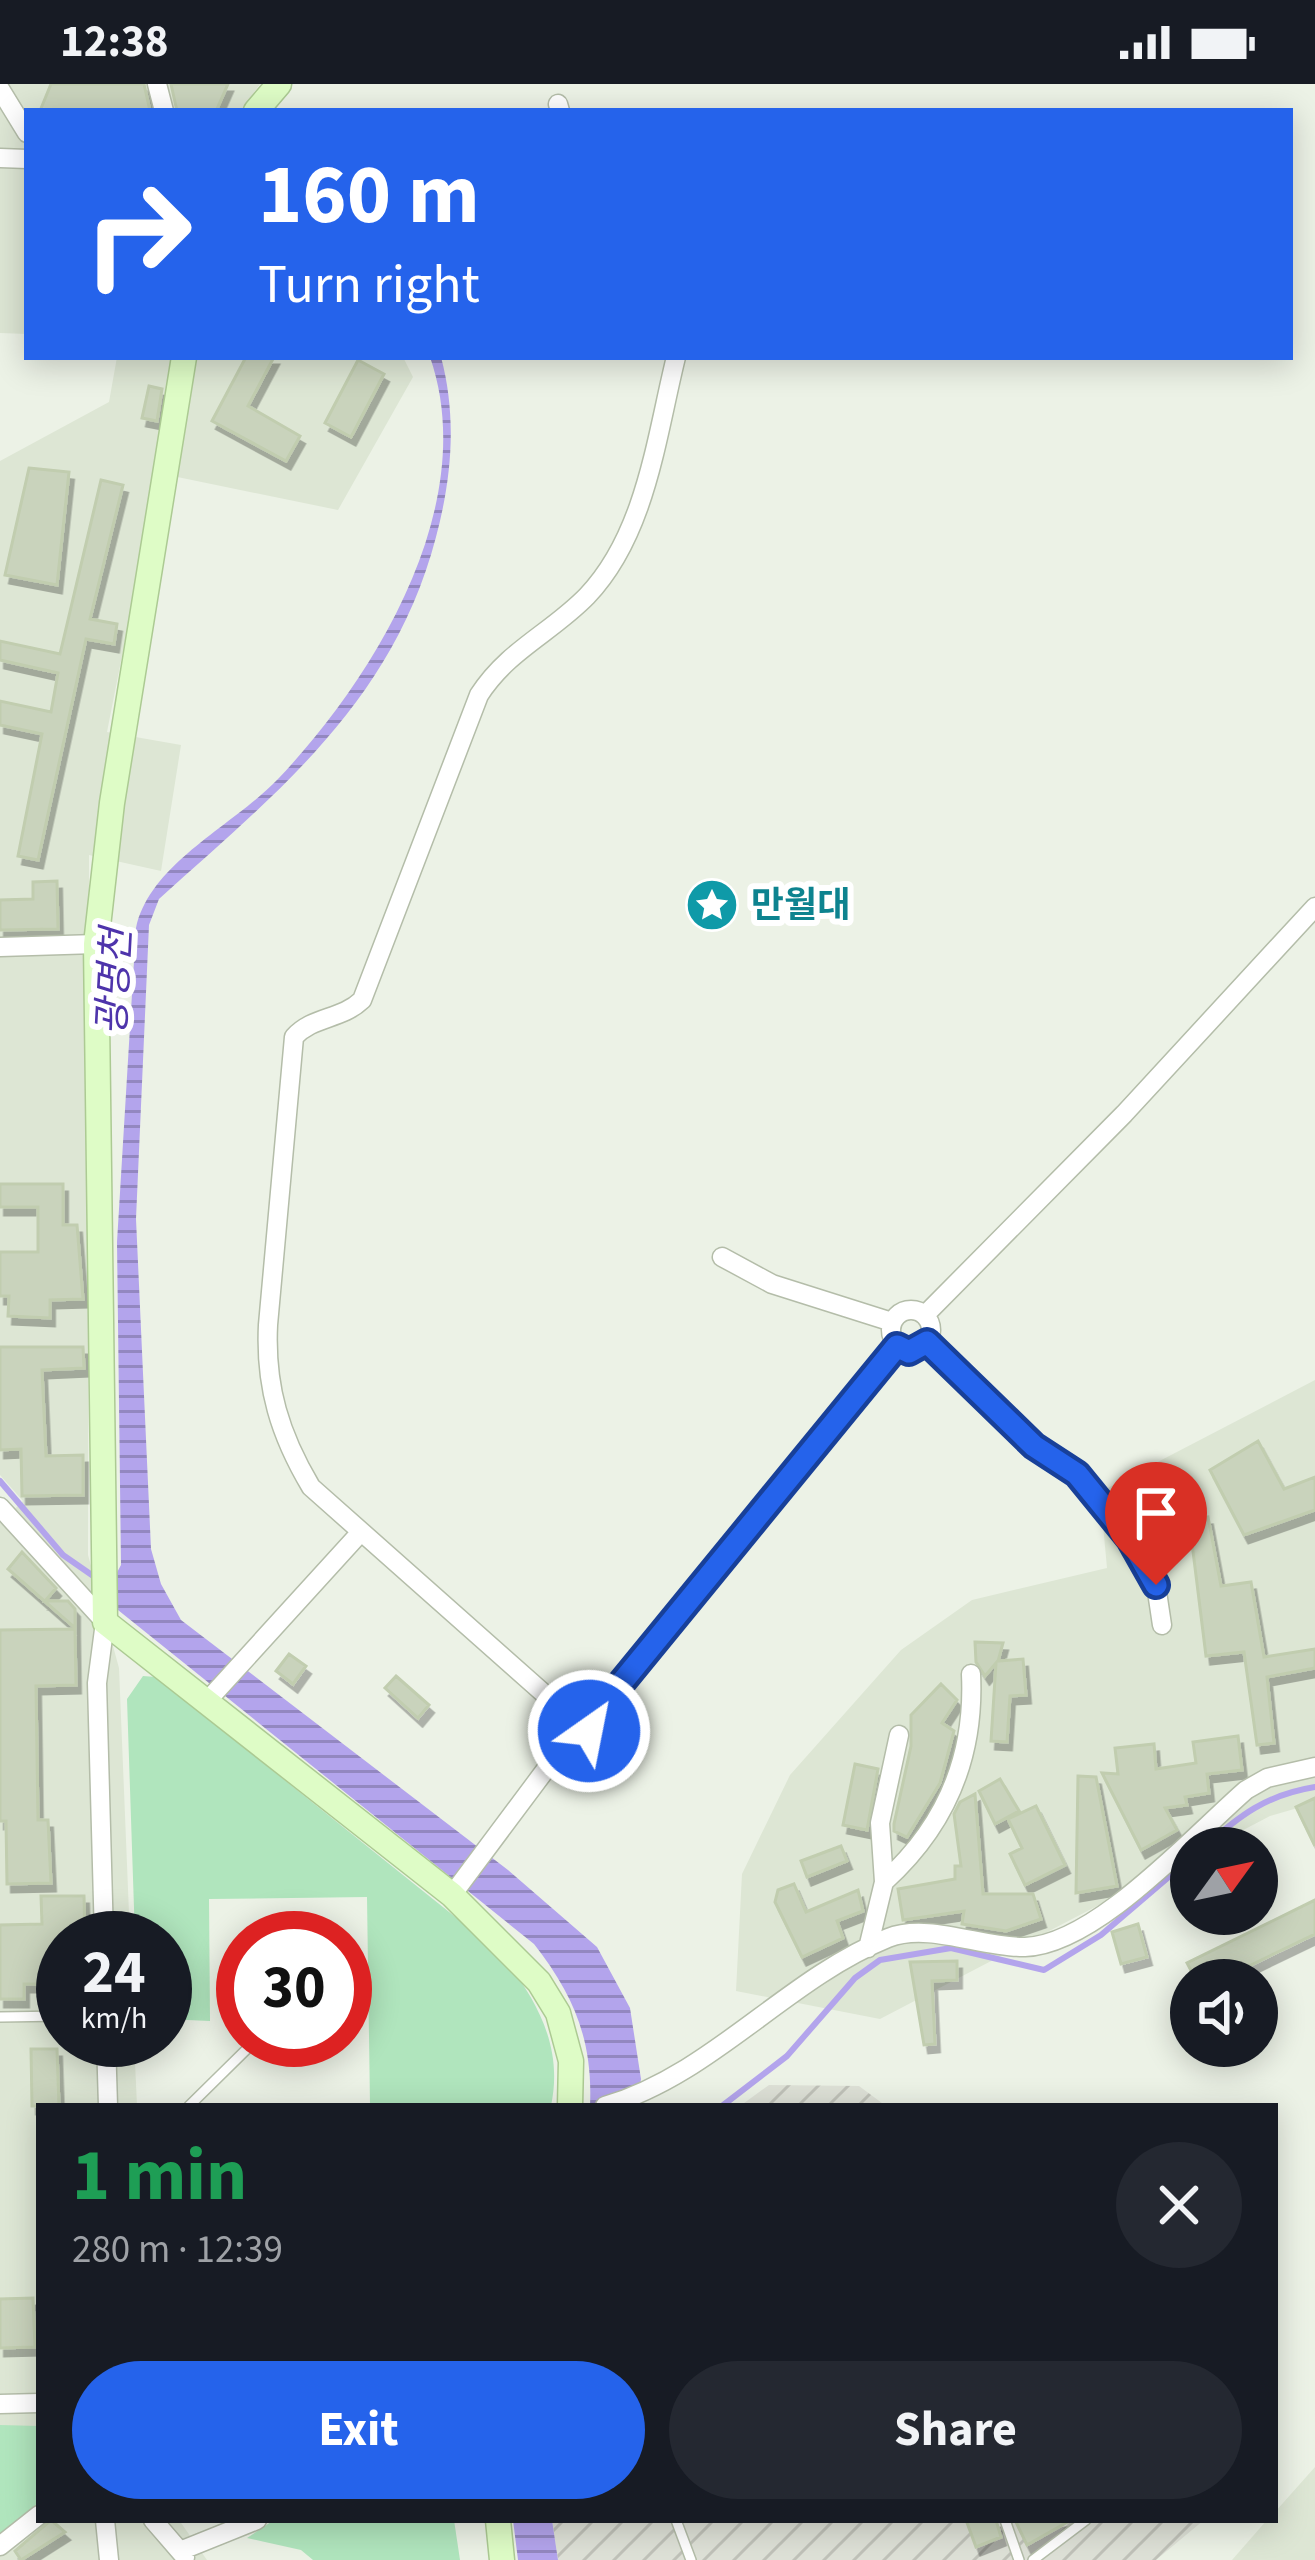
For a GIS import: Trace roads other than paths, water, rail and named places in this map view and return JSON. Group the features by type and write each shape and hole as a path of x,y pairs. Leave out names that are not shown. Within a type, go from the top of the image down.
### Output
{"street":[{"path":"259,108 279,84"},
{"path":"0,89 24,128"},
{"path":"103,1911 98,1683 104,1600 96,944 112,803 184,360"},
{"path":"458,1889 567,1742 586,1738 577,1716 310,1487 286,1445 266,1364 294,1037 306,1024 339,1016 362,1000 479,695 498,666 584,599 631,530 675,360"},
{"path":"925,1315 1124,1114 1315,907"},
{"path":"0,947 96,944"},
{"path":"722,1257 772,1285 892,1322 913,1310 925,1315 932,1326 927,1342 909,1352 897,1346"},
{"path":"892,1322 897,1346"},
{"path":"927,1342 1034,1446 1077,1474 1130,1539 1156,1585 1162,1625"},
{"path":"577,1716 609,1698 897,1346"},
{"path":"0,1508 213,1696 458,1889 539,1982 558,2013 571,2061 570,2103"},
{"path":"213,1696 360,1533"},
{"path":"884,1882 926,1838 965,1761 973,1714 970,1674"},
{"path":"868,1948 884,1882 880,1823 899,1735"},
{"path":"615,2103 645,2094 894,1935 1022,1947 1054,1943 1091,1923 1246,1790 1267,1778 1315,1767"},
{"path":"107,2067 108,2103"},
{"path":"0,2404 36,2404"},
{"path":"0,2546 36,2517"},
{"path":"105,2523 109,2560"},
{"path":"156,2523 184,2556 251,2523"},
{"path":"498,2523 502,2560"}],"lane":[{"path":"0,2017 36,2016"},
{"path":"192,2103 229,2067"},
{"path":"677,2523 691,2560"},
{"path":"1006,2523 1019,2560"},
{"path":"1033,2560 1082,2523"}],"waterway":[{"path":"0,1481 63,1555 99,1580"},
{"path":"1228,1827 1282,1795 1315,1787"},
{"path":"726,2103 787,2056 855,1978 880,1960 951,1948 1044,1970 1101,1935 1170,1876"}],"place":[{"name":"만월대","path":"712,905"}],"water label":[{"name":"광명천","path":"115,982"}]}
